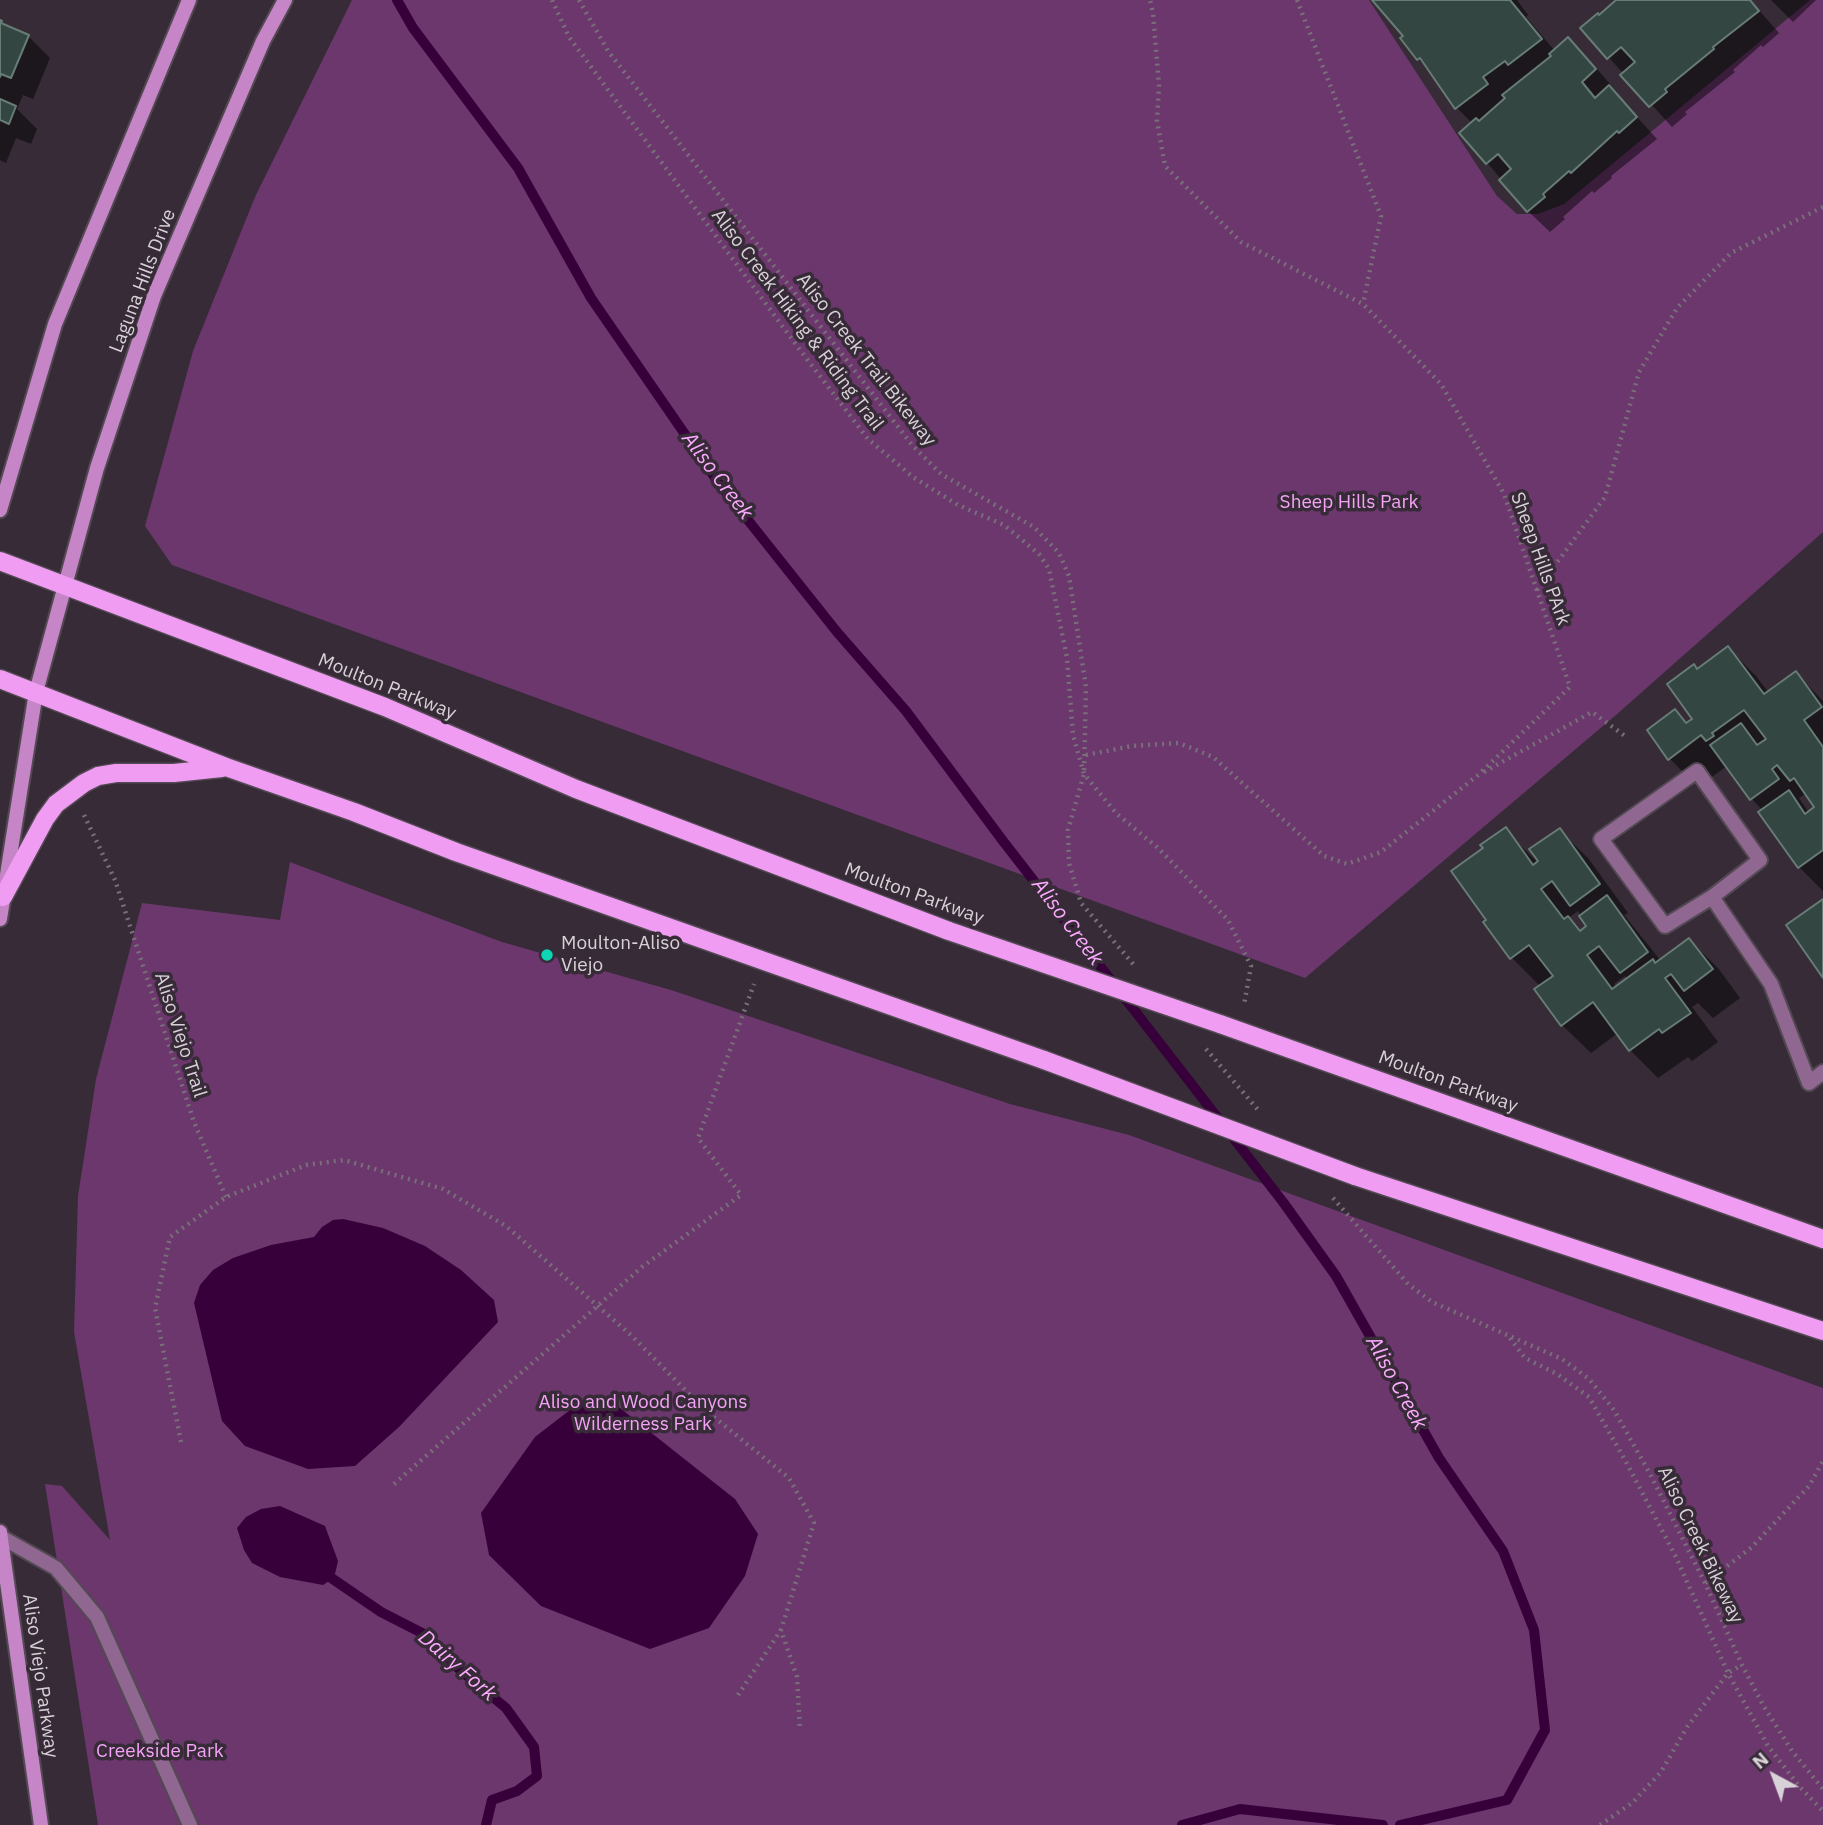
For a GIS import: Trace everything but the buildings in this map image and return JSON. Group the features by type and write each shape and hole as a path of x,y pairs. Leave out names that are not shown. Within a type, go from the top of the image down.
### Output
{"main road":[{"path":"0,510 55,324 189,0"},
{"name":"Laguna Hills Drive","path":"65,586 97,468 154,296 263,41 285,0"},
{"name":"Moulton Parkway","path":"0,561 385,707 576,789 949,931 1239,1030 1823,1239"},
{"path":"0,919 36,692 65,586"},
{"path":"0,679 226,767 1044,1060 1355,1176 1823,1331"},
{"path":"3,897 45,819 56,804 84,783 116,772 174,773 226,767"},
{"name":"Aliso Viejo Parkway","path":"0,1532 41,1825"}],"street":[{"path":"1697,771 1760,860 1712,897 1665,926 1601,839 1697,771"},
{"path":"1712,897 1771,984 1809,1083 1823,1072"},
{"path":"0,1537 56,1568 97,1617 190,1825"}],"path":[{"name":"Aliso Creek Hiking & Riding Trail","path":"552,0 569,37 868,439 913,477 958,506 1004,525 1039,554 1049,569 1067,658 1073,735 1084,774"},
{"name":"Aliso Creek Trail Bikeway","path":"579,0 608,51 912,445 941,474 1034,527 1059,554 1069,576 1086,687 1086,755 1084,774 1068,830 1069,863 1081,903 1135,966"},
{"name":"Sheep Hills PArk","path":"1086,755 1132,746 1180,743 1213,757 1324,856 1347,864 1381,852 1477,776 1570,687 1504,494 1441,384 1363,304 1241,242 1165,166 1157,121 1159,86 1150,0"},
{"path":"1297,0 1381,215 1363,304"},
{"path":"1537,590 1605,497 1639,372 1677,308 1731,253 1823,206"},
{"path":"1477,776 1592,712 1625,736"},
{"path":"1084,774 1116,813 1158,848 1228,920 1251,966 1239,1030"},
{"name":"Aliso Viejo Trail","path":"115,880 194,1122 226,1197"},
{"path":"394,1484 642,1267 741,1195 698,1138 763,960"},
{"path":"1198,1040 1261,1114"},
{"path":"181,1442 155,1308 170,1237 226,1197 306,1164 344,1160 443,1189 506,1226 632,1336 704,1409 789,1478 814,1522 781,1630 738,1695"},
{"name":"Aliso Creek Bikeway","path":"1324,1187 1408,1284 1432,1302 1562,1359 1590,1379 1614,1410 1649,1472 1763,1705 1792,1751 1823,1789"},
{"path":"1510,1337 1525,1358 1557,1374 1589,1397 1675,1555 1728,1674 1768,1746 1799,1786 1823,1811"},
{"path":"1705,1583 1752,1547 1809,1486 1823,1461"},
{"path":"781,1630 797,1677 800,1731"},
{"path":"1600,1825 1632,1803 1661,1772 1687,1727 1728,1674 1742,1665"}],"green space":[{"name":"Sheep Hills Park","path":"352,0 1369,0 1497,196 1517,214 1538,214 1564,204 1810,0 1823,0 1823,532 1616,715 1305,978 172,565 145,526 193,351 255,197"},
{"name":"Aliso and Wood Canyons Wilderness Park","path":"290,862 502,942 671,990 1010,1104 1129,1135 1823,1388 1823,1825 98,1825 45,1484 62,1486 110,1540 74,1332 78,1196 96,1079 142,903 280,920"}],"shaded area":[{"path":"343,1219 383,1228 425,1246 461,1270 494,1300 498,1322 399,1427 355,1466 308,1469 245,1446 222,1421 194,1303 200,1285 213,1270 233,1258 271,1245 314,1237 322,1227 333,1220"},
{"path":"611,1401 735,1499 758,1534 745,1576 709,1628 650,1649 541,1606 489,1555 481,1513 535,1437 579,1403"},
{"path":"280,1506 325,1526 338,1561 334,1578 323,1585 280,1577 252,1563 244,1550 237,1528 246,1517 261,1509"}],"waterway":[{"name":"Aliso Creek","path":"397,0 413,28 518,168 591,298 720,485 837,632 906,711 1003,841 1283,1202 1336,1276 1439,1458 1503,1551 1534,1630 1545,1730 1507,1800 1400,1825"},
{"name":"Dairy Fork","path":"324,1573 381,1612 424,1634 461,1671 506,1708 534,1747 537,1776 517,1791 492,1800 486,1825"},
{"name":"Aliso Creek","path":"1182,1825 1240,1809 1383,1825"}],"place":[{"name":"Moulton-Aliso Viejo","path":"547,955"}],"park label":[{"name":"Creekside Park","path":"160,1752"}]}
